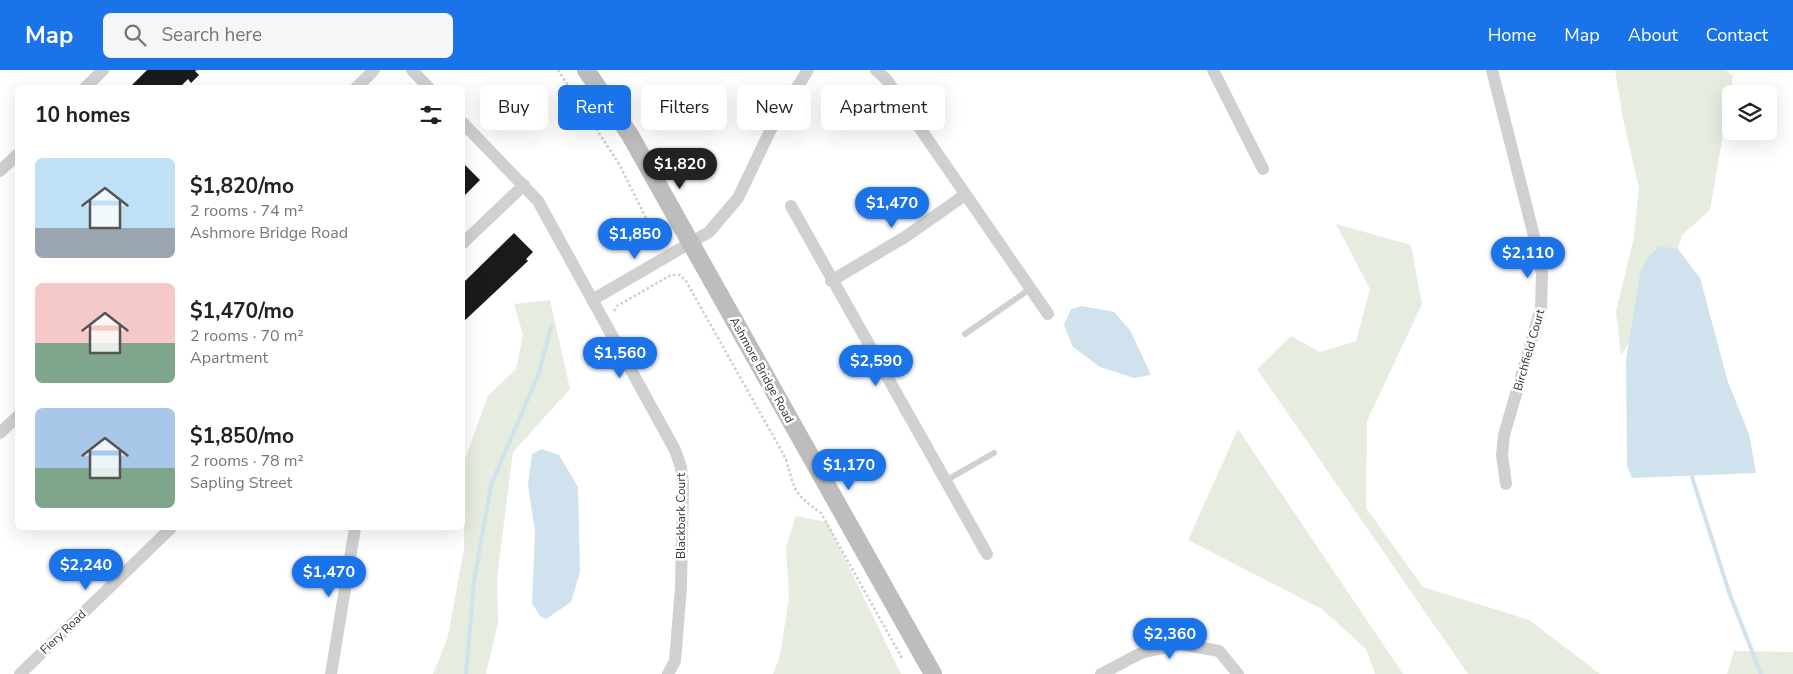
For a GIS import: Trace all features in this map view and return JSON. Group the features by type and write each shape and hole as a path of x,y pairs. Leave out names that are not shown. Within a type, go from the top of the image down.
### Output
{"main road":[{"name":"Ashmore Bridge Road","path":"586,70 630,135 933,674"}],"street":[{"path":"89,85 104,70"},
{"path":"359,85 374,70"},
{"path":"412,70 426,85"},
{"path":"592,300 692,244 708,232 738,198 771,129 808,70"},
{"path":"876,70 886,79 1048,314"},
{"path":"1213,70 1263,169"},
{"name":"Birchfield Court","path":"1492,70 1536,240 1542,281 1542,308 1504,436 1502,455 1506,484"},
{"name":"Blackbark Court","path":"465,125 538,201 675,450 681,467 683,484 679,635 675,661 668,674"},
{"path":"0,170 15,157"},
{"path":"465,241 524,185"},
{"path":"832,281 905,237 965,195"},
{"path":"791,206 987,554"},
{"path":"0,433 15,419"},
{"name":"Fiery Road","path":"20,674 169,530"},
{"path":"331,674 355,530"},
{"path":"1101,674 1141,653 1181,644 1219,651 1238,674"}],"lane":[{"path":"965,334 1030,289"},
{"path":"945,481 994,453"}],"path":[{"path":"558,70 619,164 660,246"},
{"path":"592,300 614,311 617,306 671,275 680,276 686,281 786,459 794,490 799,497 821,513 903,660"}],"shaded area":[{"path":"1615,70 1726,70 1733,76 1731,85 1722,85 1722,140 1710,210 1682,235 1666,288 1621,355 1616,311 1633,242 1639,188 1623,119"},
{"path":"1336,224 1411,245 1422,304 1367,421 1366,508 1423,587 1529,620 1600,674 1468,674 1257,369 1291,336 1320,352 1356,341 1370,289"},
{"path":"550,300 570,389 513,452 497,578 498,623 486,674 433,674 448,636 464,549 465,459 488,396 516,369 523,335 514,304"},
{"path":"1238,429 1403,674 1375,674 1366,649 1322,609 1188,540"},
{"path":"796,516 827,522 901,674 773,674 780,656 789,597 786,547"},
{"path":"1734,651 1793,652 1793,674 1727,674"}],"water":[{"path":"1659,247 1677,248 1700,278 1728,382 1749,434 1756,473 1632,478 1627,466 1626,360 1640,274 1647,258"},
{"path":"1082,306 1114,312 1130,330 1151,375 1134,378 1100,367 1073,347 1064,325 1071,309"},
{"path":"542,449 559,455 578,487 580,572 571,602 546,619 540,616 532,603 535,532 528,485 532,454"}],"building":[{"path":"147,70 197,70 195,71 199,75 191,83 188,79 182,85 132,85"},
{"path":"465,165 480,180 465,195"},
{"path":"514,233 533,252 526,259 528,261 465,320 465,281"}],"waterway":[{"path":"466,674 474,581 491,485 539,373 551,327"},
{"path":"1692,477 1730,595 1761,674"}]}
